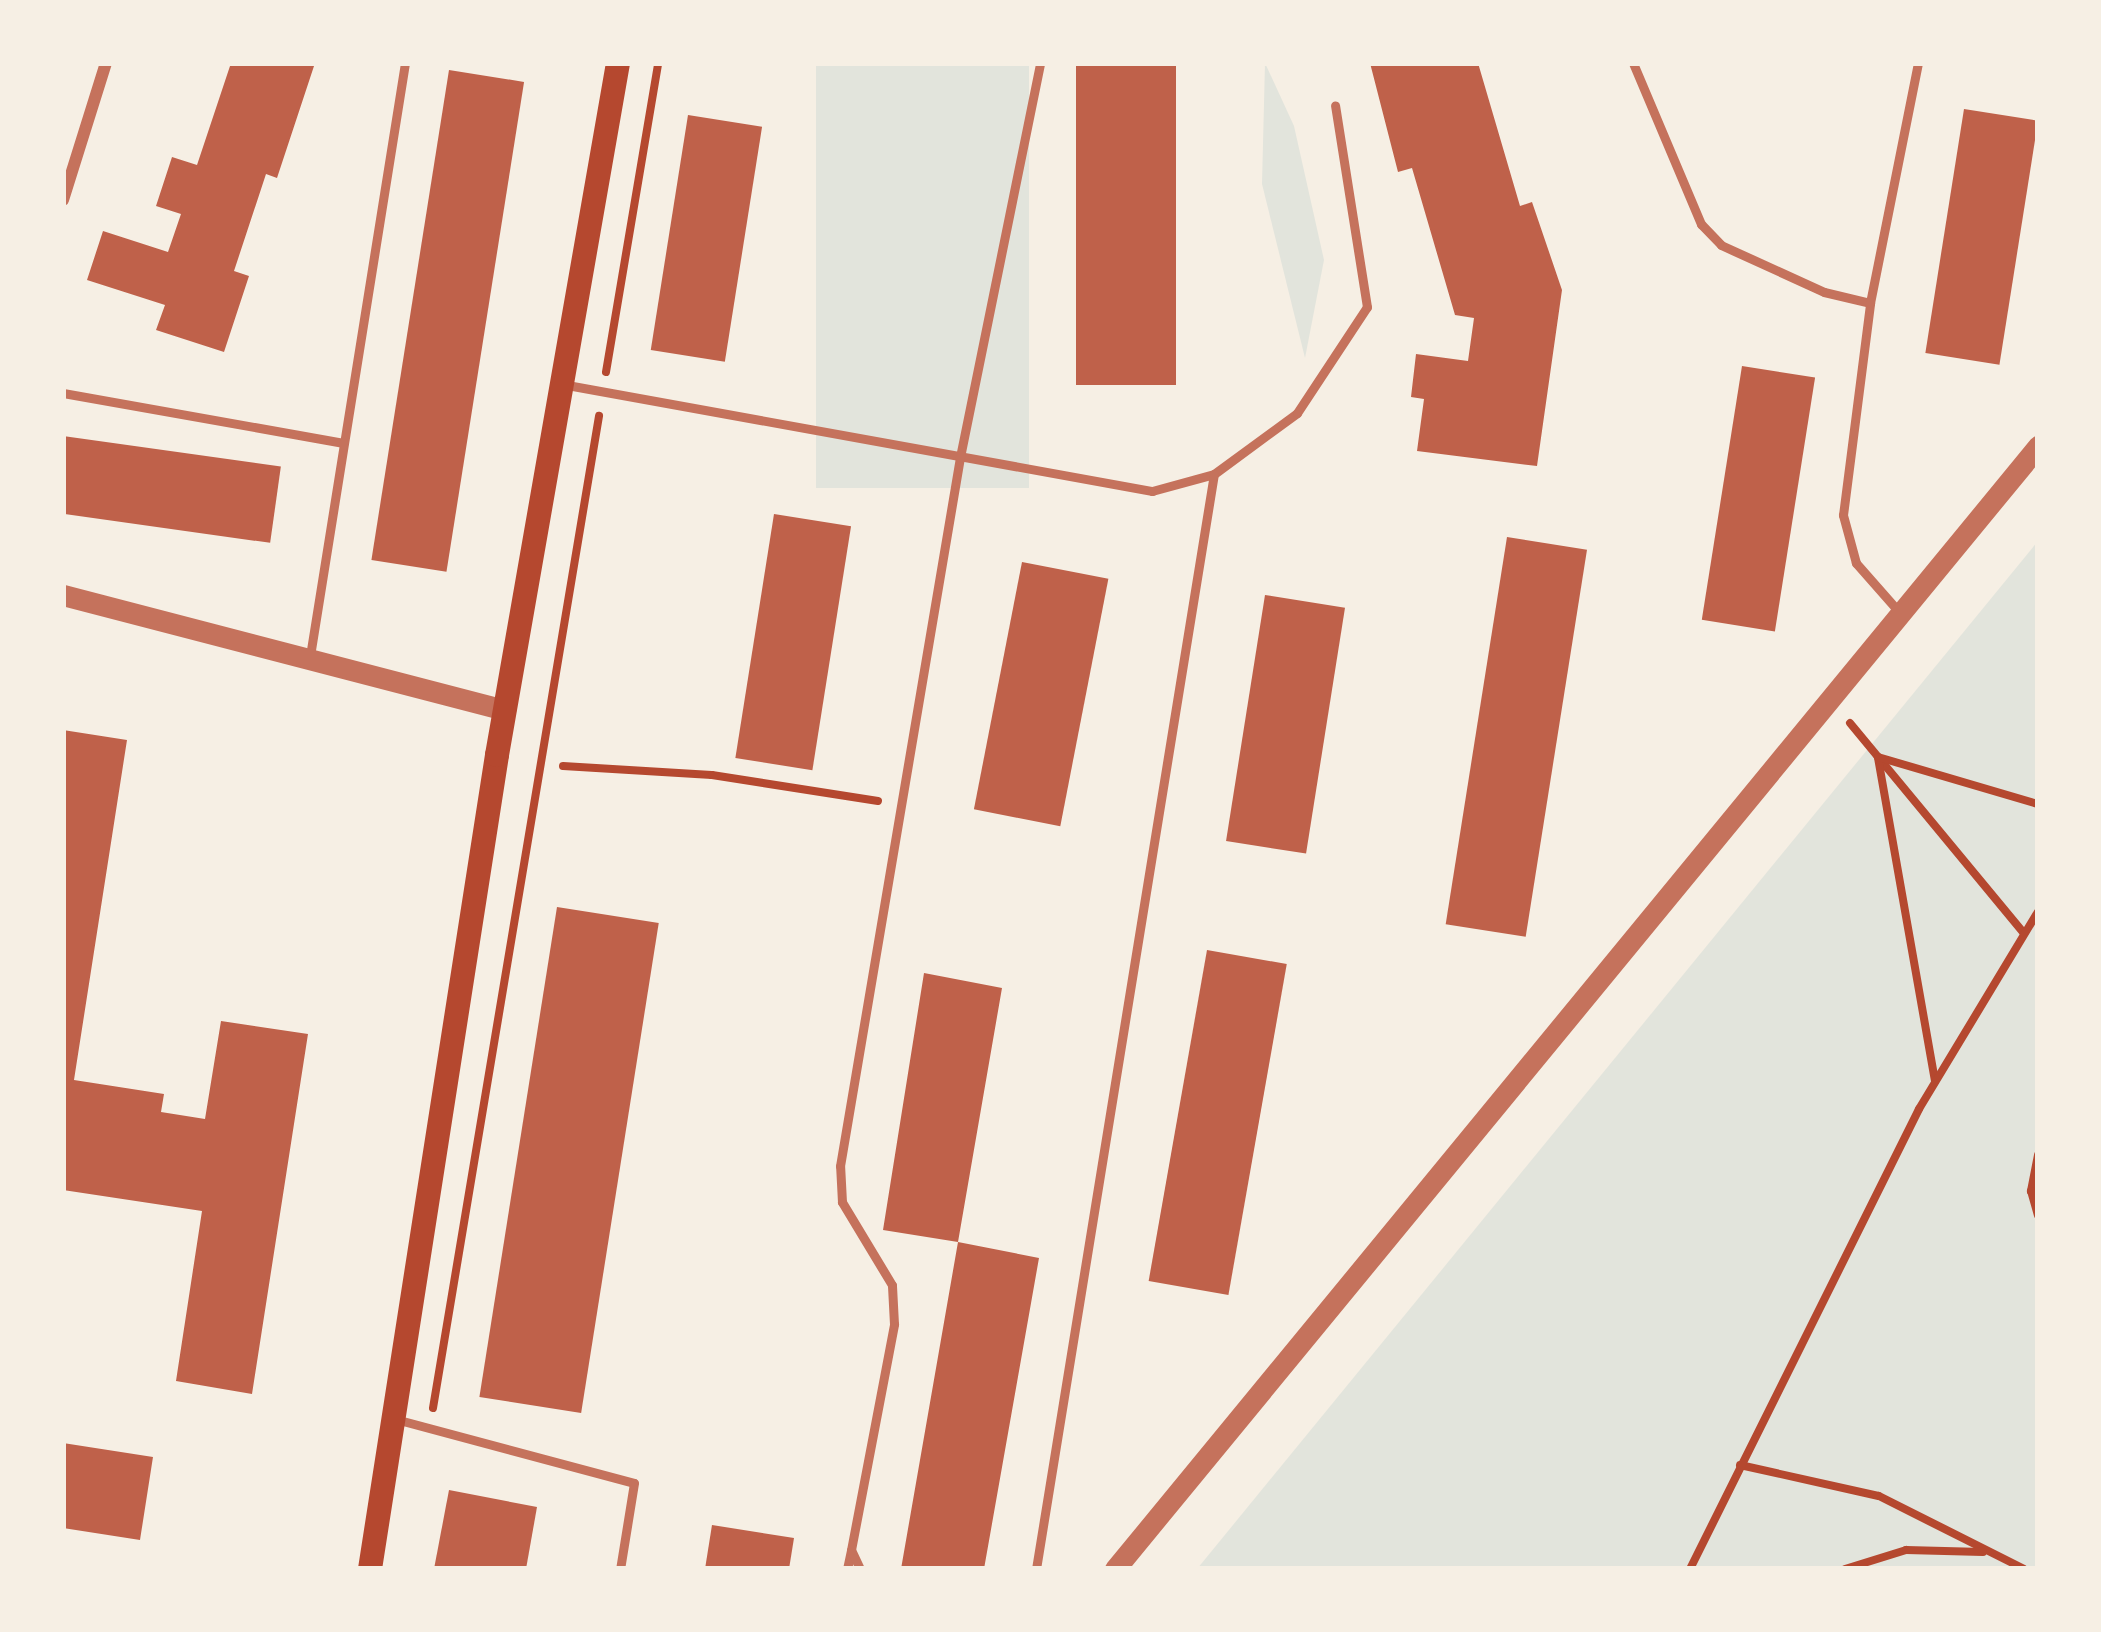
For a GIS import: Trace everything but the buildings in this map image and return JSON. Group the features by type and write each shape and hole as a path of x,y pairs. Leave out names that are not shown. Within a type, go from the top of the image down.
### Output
{"main road":[{"path":"370,1569 506,710 618,63"}],"street":[{"path":"63,200 106,63"},
{"path":"1115,1569 2038,446"},
{"path":"63,595 506,710"}],"lane":[{"path":"310,659 405,63"},
{"path":"847,1569 894,1324 892,1285 842,1202 840,1166 960,457 1040,63"},
{"path":"1634,63 1701,224 1721,245 1825,292 1870,303"},
{"path":"1900,613 1856,562 1843,515 1870,303 1918,63"},
{"path":"562,384 1152,491 1214,474 1297,413 1366,307 1334,106"},
{"path":"63,394 344,443"},
{"path":"1036,1569 1214,474"},
{"path":"396,1419 634,1483 620,1569"},
{"path":"851,1550 860,1569"}],"path":[{"path":"430,1428 658,63"},
{"path":"1829,699 2025,934"},
{"path":"1878,758 2038,804"},
{"path":"1878,758 1935,1083"},
{"path":"563,766 712,775 901,805"},
{"path":"1690,1569 1935,1083 2038,912"},
{"path":"2038,1155 2031,1191 2038,1215"},
{"path":"1739,1465 1879,1496 2024,1569"},
{"path":"1845,1569 1906,1550 1984,1552"}],"shaded area":[{"path":"816,63 1029,63 1029,488 816,488"},
{"path":"1265,63 1294,126 1324,260 1305,358 1262,184"},
{"path":"2038,541 2038,1569 1197,1569"}]}
